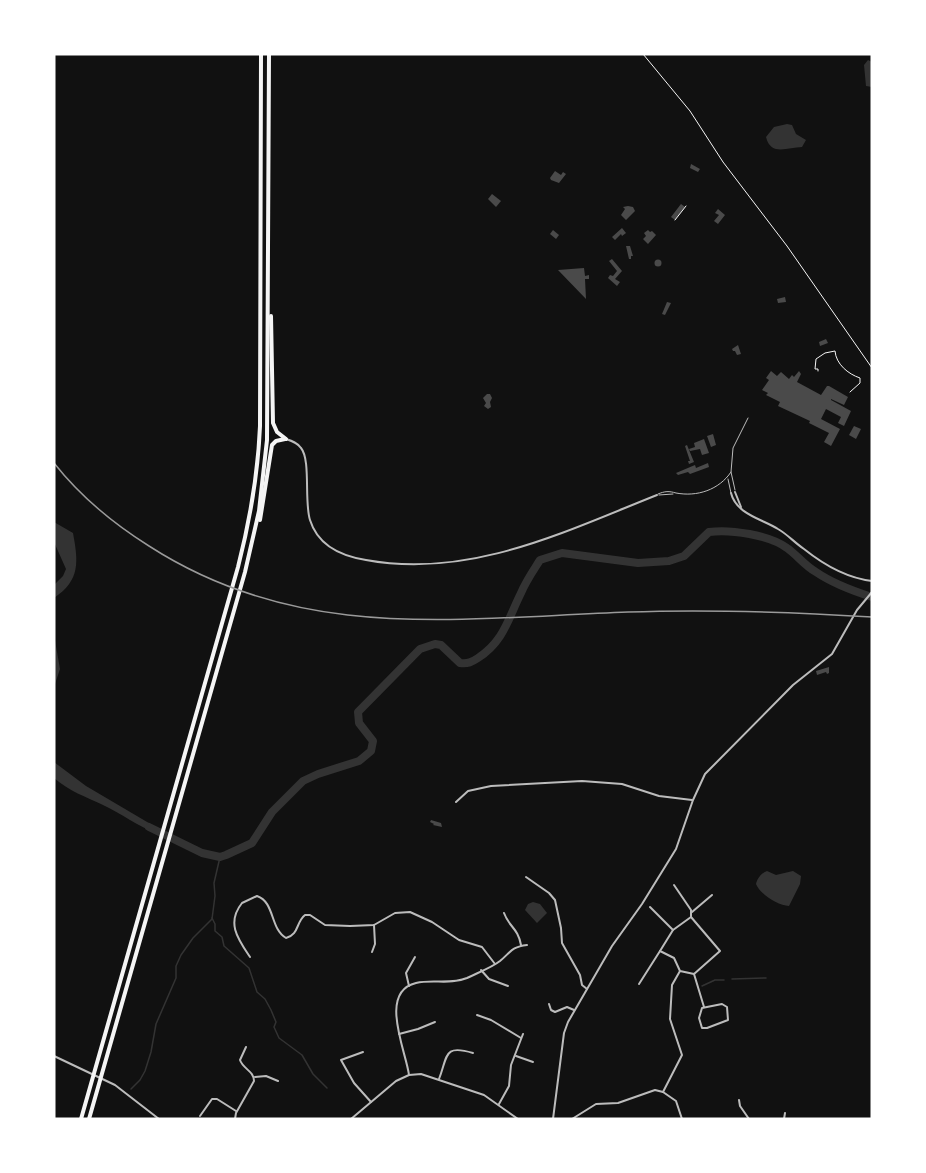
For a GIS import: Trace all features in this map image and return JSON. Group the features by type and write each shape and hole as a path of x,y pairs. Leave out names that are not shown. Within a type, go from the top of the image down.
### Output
{"highway":[{"path":"81,1119 238,567 251,511 259,446 261,54"},
{"path":"251,550 259,511 266,450 269,54"},
{"path":"268,273 273,423 277,432 286,439"},
{"path":"89,1119 264,503 272,445 276,441 286,439"}],"street":[{"path":"286,439 298,444 304,452 307,509 311,525 318,535 327,546 342,554 378,562 435,564 487,556 558,535 657,495"},
{"path":"733,492 734,500 753,517 778,529 828,565 855,578 872,581"},
{"path":"553,1119 564,1033 574,1010 612,946 642,904 676,849 703,778 715,763 793,685 832,654 864,600 872,592"},
{"path":"456,802 468,791 490,786 582,781 622,784 659,795 693,800"},
{"path":"526,877 555,900 563,947 580,975 582,985 587,989"},
{"path":"674,885 692,912 692,917 720,951 694,974"},
{"path":"692,912 712,895"},
{"path":"249,957 237,937 233,921 242,903 257,896 266,902 278,930 286,938 295,932 305,915 310,915 327,926 374,925 395,913 410,912 432,922 456,938 482,947 495,964"},
{"path":"650,907 673,930"},
{"path":"504,913 517,931 521,945"},
{"path":"639,984 673,930 692,917"},
{"path":"372,952 375,944 374,925"},
{"path":"375,944 379,945"},
{"path":"409,1075 396,1016 396,1003 401,993 421,982 452,982 464,979 495,964 509,950 527,945"},
{"path":"660,951 674,958 680,971"},
{"path":"410,986 406,973 414,957"},
{"path":"481,970 487,978 508,986"},
{"path":"680,971 694,974"},
{"path":"663,1092 682,1055 670,1019 672,985 680,971"},
{"path":"694,974 704,1008"},
{"path":"549,1004 551,1010 555,1012 567,1007 574,1010"},
{"path":"724,1004 727,1007 729,1018 702,1028 699,1018 704,1008 724,1004"},
{"path":"477,1015 491,1020 521,1038"},
{"path":"399,1034 435,1022"},
{"path":"498,1104 509,1086 511,1068 523,1034"},
{"path":"246,1047 240,1058 241,1063 254,1078"},
{"path":"439,1079 450,1051 458,1048 472,1053"},
{"path":"363,1052 341,1060 354,1083 371,1102"},
{"path":"54,1056 110,1083 159,1119"},
{"path":"515,1056 532,1062"},
{"path":"351,1119 396,1081 409,1075 421,1074 479,1092 518,1119"},
{"path":"254,1078 266,1076 278,1081"},
{"path":"235,1119 237,1111 252,1087 254,1078"},
{"path":"572,1119 596,1104 618,1103 652,1091 663,1092 676,1101 682,1119"},
{"path":"200,1116 208,1102 215,1099 237,1111"},
{"path":"739,1100 740,1106 749,1119"},
{"path":"784,1119 785,1113"}],"lane":[{"path":"733,492 735,442 748,418"},
{"path":"657,495 666,491 703,493 714,488 732,472"},
{"path":"728,477 733,492"}],"path":[{"path":"643,54 690,111 723,162 787,246 872,368"},
{"path":"675,220 686,206"},
{"path":"818,371 815,369 816,359 825,353 834,351 837,360 846,371 860,378 860,383 850,392"}],"shaded area":[{"path":"868,60 872,62 872,87 866,86 864,65"},
{"path":"792,125 796,134 806,140 802,147 781,150 772,147 766,137 774,127"},
{"path":"54,522 73,533 76,569 69,584 54,598 54,585 66,569 54,542"},
{"path":"54,635 60,669 54,687"},
{"path":"54,762 86,786 159,829 157,834 60,783 54,778"},
{"path":"767,871 776,875 793,871 801,876 800,884 789,906 775,902 758,888 757,880"},
{"path":"533,902 540,904 547,913 537,923 525,910 528,904"}],"building":[{"path":"691,164 700,169 698,172 690,168"},
{"path":"555,171 561,175 563,172 566,174 559,183 550,178"},
{"path":"492,194 501,201 496,207 488,199"},
{"path":"681,204 685,207 675,220 671,217"},
{"path":"623,207 633,207 635,211 626,220 621,215 625,209"},
{"path":"718,209 725,215 718,224 714,221 719,215 715,213"},
{"path":"622,228 626,233 622,236 621,234 615,240 612,237"},
{"path":"553,230 559,235 556,239 550,234"},
{"path":"648,230 656,235 648,244 643,239 646,236 644,233"},
{"path":"626,246 630,246 633,256 631,259 629,259"},
{"path":"612,259 622,271 615,279 620,282 617,286 608,278 617,271 609,261"},
{"path":"658,260 661,263 658,266 655,263"},
{"path":"584,268 585,276 589,275 589,279 585,279 586,299 558,270"},
{"path":"785,297 786,302 778,303 777,299"},
{"path":"667,302 671,303 665,315 662,314"},
{"path":"826,339 828,343 820,346 819,342"},
{"path":"738,345 741,354 737,355 732,349"},
{"path":"771,371 777,376 781,372 789,379 799,371 801,374 797,382 821,395 829,386 848,397 844,405 831,399 851,411 844,426 838,423 841,417 826,409 821,419 840,429 831,446 824,442 829,433 778,406 780,402 766,395 768,393 762,390 769,380 766,378"},
{"path":"490,394 492,398 491,407 488,409 484,406 486,403 483,398"},
{"path":"854,426 861,429 856,439 849,435"},
{"path":"713,434 716,445 711,447 707,436"},
{"path":"704,439 709,453 702,455 700,449 690,451 689,449 695,447 694,443"},
{"path":"687,445 694,462 689,464 685,446"},
{"path":"708,463 709,467 690,474 688,472 678,475 676,473 695,465 696,468"},
{"path":"829,667 829,673 817,675 816,671"},
{"path":"431,820 441,823 442,827 433,825"}],"waterway":[{"path":"149,827 202,853 220,857 252,843 272,812 303,781 359,761 371,751 373,741 359,723 358,712 420,649 435,644 441,645 460,663 478,658 500,637 525,584 540,560 562,553 638,563 669,561 684,556 709,532 738,532 780,543 822,576 872,597"},
{"path":"131,1089 145,1071 156,1024 176,978 176,966 181,955 193,938 212,919 214,883 220,857"},
{"path":"212,918 215,931 222,937 224,946 249,968 257,992 265,999 271,1010 279,1038 302,1055 313,1074 327,1088"},
{"path":"732,979 766,978"},
{"path":"702,986 715,980 724,980"}],"railway":[{"path":"54,463 98,509 149,546 206,577 264,598 323,612 382,618 442,620 689,611 781,612 872,617"}]}
